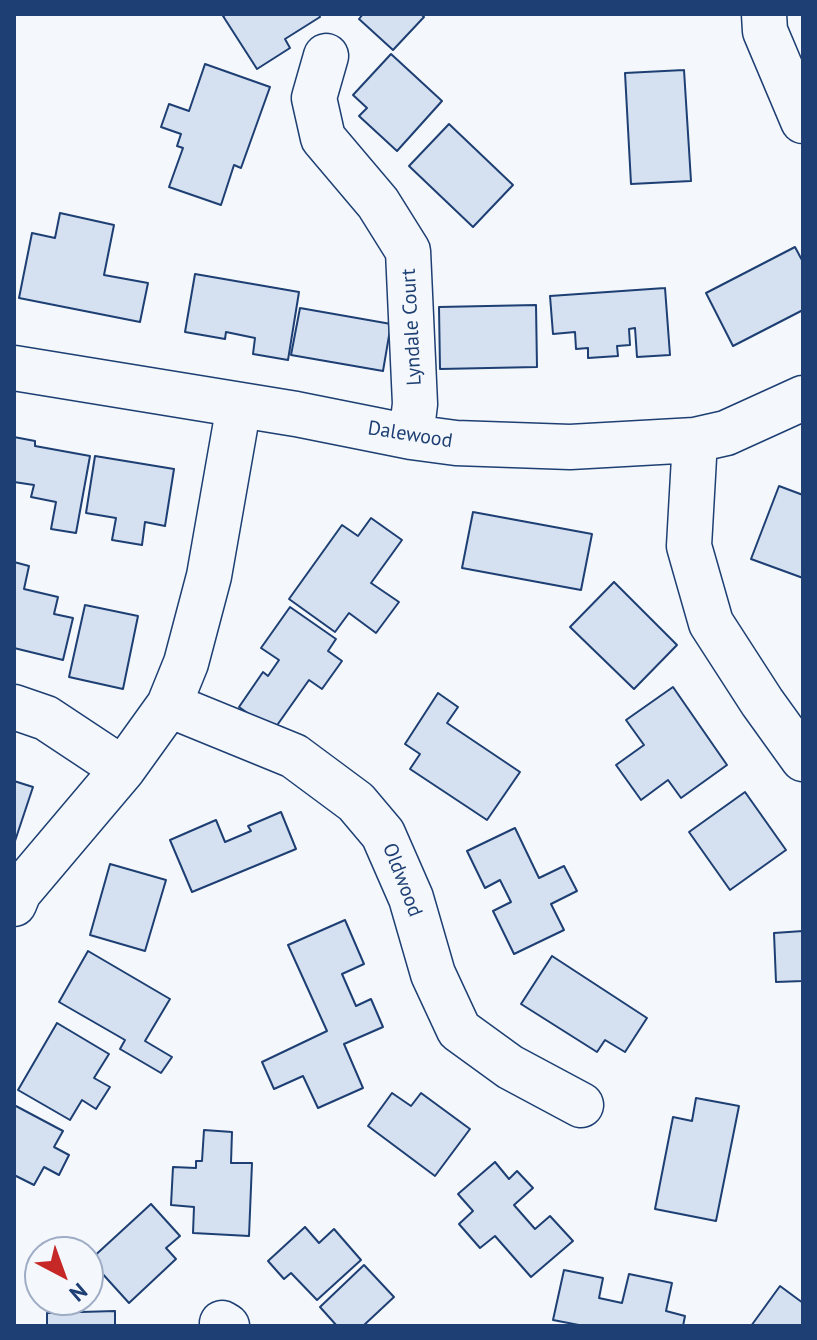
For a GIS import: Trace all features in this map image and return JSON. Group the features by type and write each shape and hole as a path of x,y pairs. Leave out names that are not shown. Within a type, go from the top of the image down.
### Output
{"street":[{"path":"764,14 765,31 803,121"},
{"name":"Lyndale Court","path":"326,56 314,98 323,138 378,203 408,251 415,404 411,437"},
{"name":"Dalewood","path":"14,368 456,443 570,447 695,440 726,433 803,398"},
{"path":"14,904 19,892 123,769 169,705 186,663 209,576 239,405"},
{"path":"695,440 689,546 711,623 803,759"},
{"name":"Oldwood","path":"169,705 294,756 356,802 383,834 411,898 433,974 459,1030 510,1067 581,1105"},
{"path":"14,707 46,718 123,769"}],"building":[{"path":"319,14 320,17 285,39 290,48 257,69 223,16"},
{"path":"363,14 421,14 424,17 393,50 359,19"},
{"path":"391,54 442,101 397,151 359,116 367,108 353,95"},
{"path":"205,64 270,87 241,168 234,165 221,205 169,187 183,148 177,146 181,134 161,127 169,104 189,111"},
{"path":"684,70 691,181 631,184 625,73"},
{"path":"449,124 513,185 473,227 409,166"},
{"path":"60,213 114,225 104,275 148,283 140,322 19,298 32,233 55,238"},
{"path":"795,247 803,262 803,310 733,346 706,293"},
{"path":"195,274 299,292 288,360 253,354 255,338 226,332 225,339 185,332"},
{"path":"665,288 670,355 637,357 635,328 629,329 630,345 617,346 618,356 588,358 588,348 576,349 575,332 553,334 550,296"},
{"path":"536,305 537,367 440,369 439,307"},
{"path":"300,308 391,324 383,371 291,355"},
{"path":"14,437 35,441 35,446 90,456 76,533 51,529 56,502 31,497 34,485 14,482"},
{"path":"95,456 174,469 165,526 145,522 142,545 112,540 116,518 86,513"},
{"path":"779,486 803,495 803,578 751,559"},
{"path":"473,512 592,534 581,590 462,568"},
{"path":"371,518 402,540 371,583 399,602 376,633 349,613 335,632 289,599 342,525 358,536"},
{"path":"14,562 29,566 24,589 58,597 54,614 73,618 63,660 14,648"},
{"path":"614,582 677,645 634,689 570,627"},
{"path":"85,605 138,616 123,689 69,677"},
{"path":"290,607 336,639 328,651 342,661 322,689 309,680 273,731 239,707 263,672 268,676 279,660 261,648"},
{"path":"673,687 727,765 681,798 668,780 641,800 616,765 644,745 626,720"},
{"path":"438,693 458,707 447,723 520,772 487,820 410,769 420,754 405,744"},
{"path":"14,781 33,787 14,844"},
{"path":"745,792 786,850 730,890 689,832"},
{"path":"281,812 296,849 192,892 170,840 216,820 225,842 251,831 248,826"},
{"path":"515,828 539,878 564,866 577,891 551,904 564,930 514,954 493,911 511,902 500,880 485,888 467,851"},
{"path":"110,864 166,880 145,951 90,935"},
{"path":"345,920 364,964 342,974 356,1006 371,999 383,1027 344,1044 363,1088 318,1108 303,1076 274,1089 262,1062 327,1031 288,945"},
{"path":"803,931 803,981 776,982 774,933"},
{"path":"88,951 170,999 145,1041 172,1057 161,1073 120,1049 125,1040 59,1002"},
{"path":"552,956 647,1018 625,1052 605,1040 597,1052 521,1004"},
{"path":"57,1023 109,1054 94,1078 110,1087 96,1109 82,1100 70,1120 18,1090"},
{"path":"392,1093 411,1106 421,1093 470,1129 435,1176 368,1126"},
{"path":"696,1098 739,1106 716,1221 655,1209 673,1117 692,1121"},
{"path":"14,1105 63,1131 54,1147 69,1155 59,1175 44,1167 34,1185 14,1175"},
{"path":"204,1130 232,1132 231,1163 252,1163 249,1236 193,1233 194,1207 171,1205 173,1167 196,1168 196,1161 202,1161"},
{"path":"495,1162 509,1179 517,1171 533,1188 514,1205 535,1229 550,1216 573,1241 531,1277 495,1236 480,1248 459,1224 473,1211 458,1194"},
{"path":"151,1204 180,1236 166,1248 176,1259 129,1303 104,1275 104,1247"},
{"path":"305,1227 319,1243 334,1229 361,1260 317,1300 291,1273 284,1279 268,1261"},
{"path":"364,1265 394,1297 363,1326 337,1326 320,1307"},
{"path":"564,1270 603,1278 599,1298 622,1303 629,1274 672,1283 666,1311 685,1316 683,1326 584,1326 553,1320"},
{"path":"780,1286 803,1303 803,1326 751,1326"},
{"path":"104,1311 115,1311 115,1326 47,1326 47,1316 104,1316"}]}
